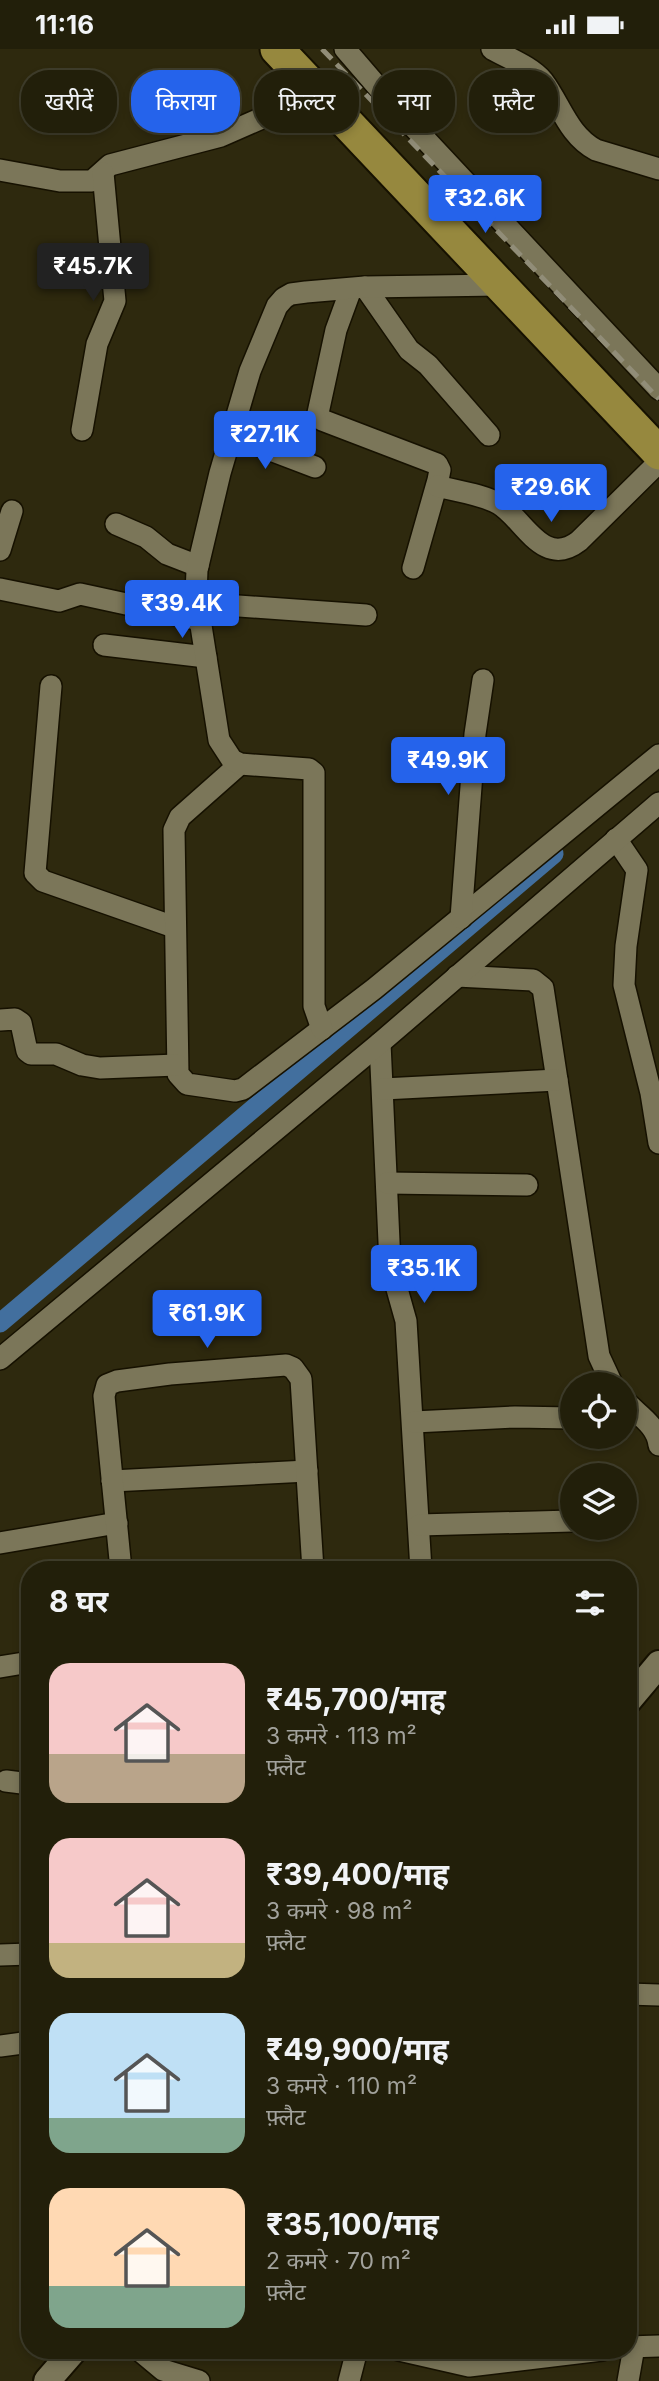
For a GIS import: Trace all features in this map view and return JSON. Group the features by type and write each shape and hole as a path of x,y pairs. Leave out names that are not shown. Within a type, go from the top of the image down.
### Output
{"highway":[{"path":"277,49 297,70"},
{"path":"357,133 659,453"}],"street":[{"path":"345,49 404,117 659,389"},
{"path":"492,49 543,81 568,124 587,145 659,169"},
{"path":"0,170 60,181 92,181 114,164 221,136 254,122"},
{"path":"82,430 97,344 115,301 103,173"},
{"path":"322,1029 314,1006 314,773 309,769 240,764 225,752 219,740 198,611 198,566 230,435 250,371 277,306 284,298 306,292 358,288 500,285"},
{"path":"358,288 409,350 428,365 489,435"},
{"path":"358,288 336,330 318,413 322,420 437,464 440,470 437,486 413,568"},
{"path":"230,435 315,467"},
{"path":"437,486 502,505 528,534 550,548 557,549 573,546 579,541 659,462"},
{"path":"0,550 12,511"},
{"path":"116,524 146,537 177,559 198,566"},
{"path":"0,589 59,601 80,594 198,611 366,615"},
{"path":"104,645 206,657"},
{"path":"461,918 475,733 483,680"},
{"path":"51,686 34,873 43,881 174,927"},
{"path":"240,764 176,822 174,830 177,1065 180,1079 187,1084 239,1091 322,1029 461,918 659,755"},
{"path":"0,1359 380,1043 659,803"},
{"path":"616,839 637,870 626,946 624,985 652,1093 659,1143"},
{"path":"457,976 533,980 539,983 544,992 599,1356 606,1372"},
{"path":"0,1020 15,1019 22,1023 27,1051 31,1054 57,1054 82,1065 100,1068 177,1065"},
{"path":"380,1043 390,1265 406,1321 421,1561"},
{"path":"383,1089 556,1080"},
{"path":"387,1183 527,1185"},
{"path":"120,1561 104,1396 107,1385 117,1381 170,1374 286,1365 293,1368 301,1379 312,1561"},
{"path":"414,1422 515,1416 560,1418"},
{"path":"637,1421 656,1431 659,1444"},
{"path":"113,1481 307,1471"},
{"path":"419,1525 560,1521"},
{"path":"0,1543 117,1523"},
{"path":"0,1667 21,1664"},
{"path":"637,1690 659,1664"},
{"path":"6,1781 21,1783"},
{"path":"0,1955 21,1954"},
{"path":"637,1994 659,1994"},
{"path":"0,2046 21,2043"},
{"path":"637,2347 659,2346"},
{"path":"47,2381 66,2359"},
{"path":"150,2359 163,2370 199,2381"},
{"path":"349,2381 355,2359"},
{"path":"437,2359 467,2366 526,2359"},
{"path":"628,2381 630,2359"}],"waterway":[{"path":"0,1323 554,854"}],"railway":[{"path":"322,49 659,399"}]}
